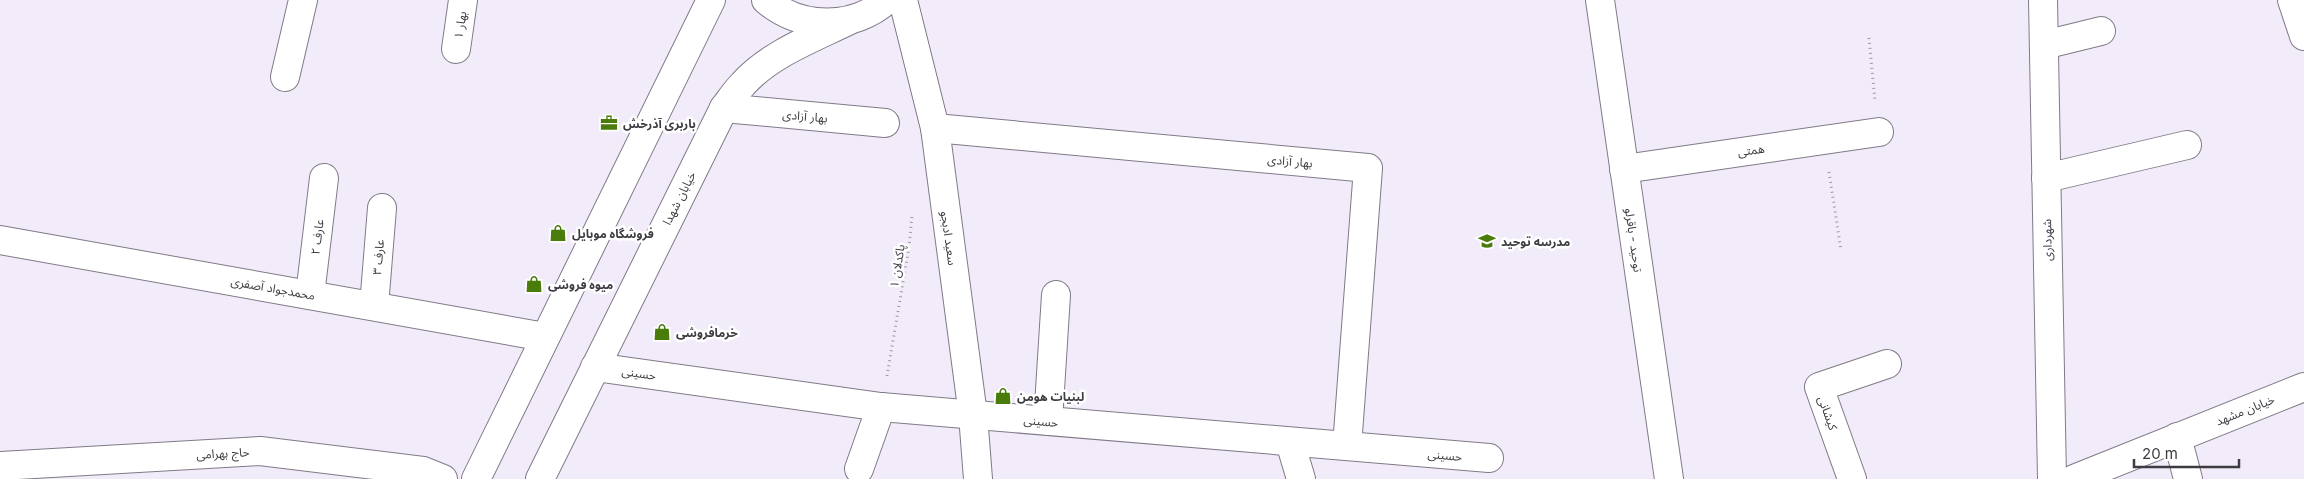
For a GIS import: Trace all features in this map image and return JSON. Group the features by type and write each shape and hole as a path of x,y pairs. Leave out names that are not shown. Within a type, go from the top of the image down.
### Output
{"street":[{"path":"285,77 304,0"},
{"name":"بهار ۱","path":"456,49 463,0"},
{"path":"476,479 711,0"},
{"path":"766,0 786,14 806,20 827,23 848,21"},
{"name":"خیابان شهدا","path":"540,479 724,108 744,83 766,64 793,48 868,13 887,0"},
{"name":"سعید ادبجو","path":"904,0 934,128 973,415 978,479"},
{"name":"توحید - باقرلو","path":"1600,0 1668,479"},
{"name":"شهرداری","path":"2043,0 2052,479"},
{"path":"2292,0 2304,36"},
{"path":"2044,46 2101,31"},
{"name":"بهار آزادی","path":"724,108 885,123"},
{"name":"بهار آزادی","path":"934,128 1368,168 1347,446"},
{"name":"همتی","path":"1624,169 1879,132"},
{"path":"2046,178 2187,144"},
{"name":"عارف ۲","path":"310,295 324,178"},
{"name":"عارف ۳","path":"374,306 382,208"},
{"name":"محمدجواد آصفری","path":"0,240 545,337"},
{"path":"1048,421 1056,295"},
{"name":"کیشانی","path":"1852,479 1819,387 1887,364"},
{"name":"حسینی","path":"595,367 881,407 1490,458"},
{"name":"خیابان مشهد","path":"2074,479 2304,387"},
{"path":"859,469 881,407"},
{"path":"2177,437 2188,479"},
{"path":"1290,442 1301,479"},
{"name":"حاج بهرامی","path":"0,466 44,471 260,451 423,471 443,479"}],"path":[{"path":"1869,38 1879,132"},
{"path":"1824,140 1841,250"},
{"name":"پاکدلان ۱","path":"881,407 909,247 913,210"}],"place":[{"name":"باربری آذرخش","path":"609,123"},
{"name":"فروشگاه موبایل","path":"558,233"},
{"name":"مدرسه توحید","path":"1487,241"},
{"name":"میوه فروشی","path":"534,284"},
{"name":"خرمافروشی","path":"662,332"},
{"name":"لبنیات هومن","path":"1003,396"}]}
